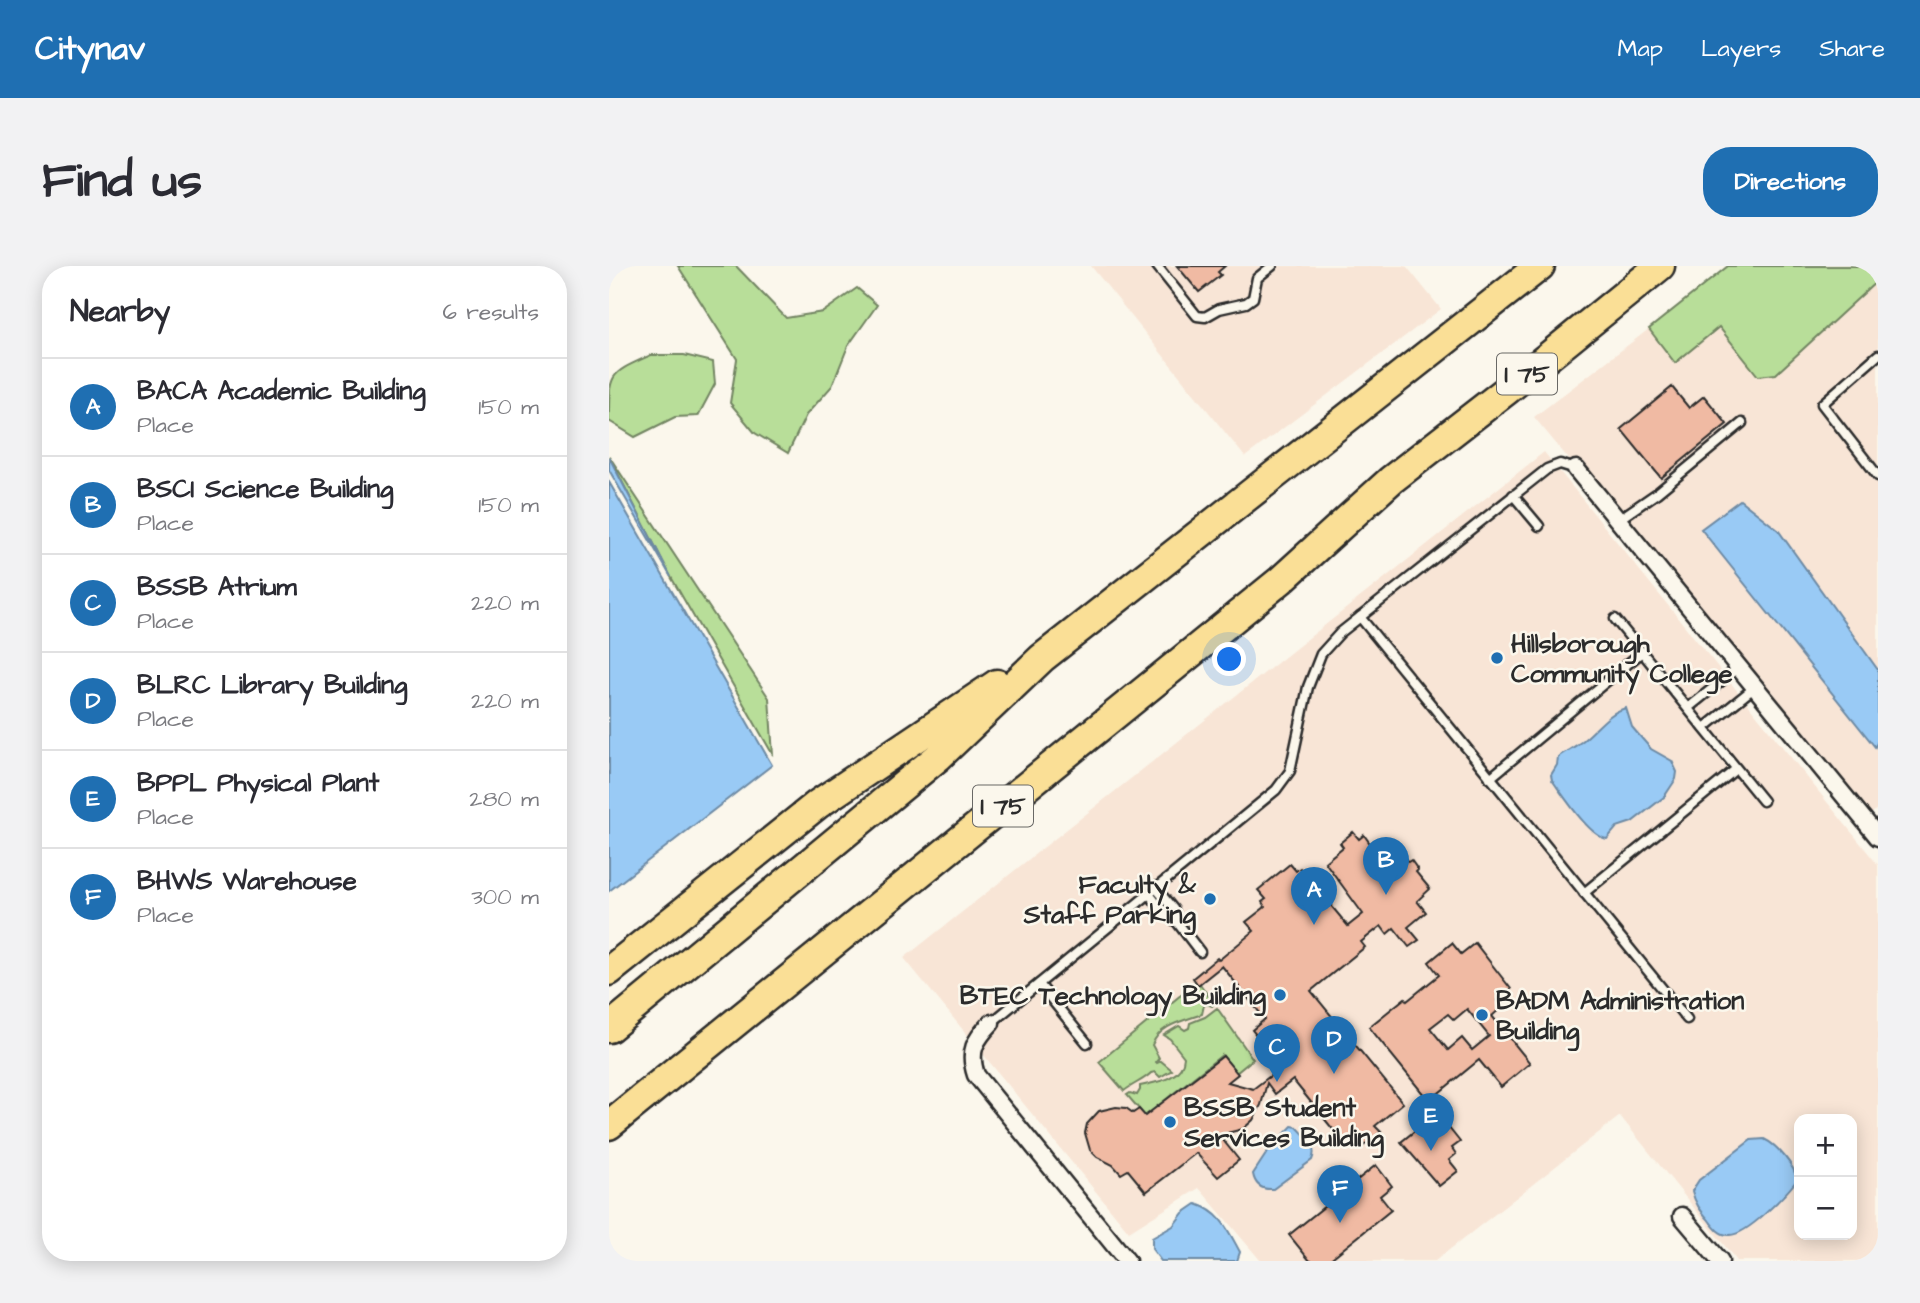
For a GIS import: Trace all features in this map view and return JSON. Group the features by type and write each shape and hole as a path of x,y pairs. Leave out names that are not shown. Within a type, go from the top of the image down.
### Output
{"highway":[{"path":"609,1028 938,757 1042,658 1540,266"},
{"name":"I 75","path":"609,1125 1281,580 1391,480 1660,266"},
{"path":"609,971 818,804 995,685 1042,658"}],"street":[{"path":"1576,468 1755,687 1875,826"},
{"path":"991,1023 977,1038 972,1049 971,1061 976,1074 1127,1261"},
{"path":"1682,1216 1720,1261"}],"lane":[{"path":"1157,266 1198,316 1205,317 1219,309 1246,303 1253,298 1257,278 1272,266"},
{"path":"1878,355 1822,404 1878,476"},
{"path":"1618,520 1657,493 1742,423"},
{"path":"991,1023 1276,790 1290,771 1308,687 1321,654 1360,617 1553,465 1576,468"},
{"path":"1513,495 1539,526"},
{"path":"1360,617 1687,1019"},
{"path":"1615,619 1763,800"},
{"path":"1490,778 1642,652"},
{"path":"1688,708 1739,667"},
{"path":"1704,728 1755,687"},
{"path":"1584,893 1736,769"},
{"path":"1153,891 1167,916 1177,922 1200,952"},
{"path":"1039,984 1087,1043"}],"shaded area":[{"path":"1091,266 1403,266 1407,267 1441,309 1245,457"},
{"path":"1878,280 1878,670 1778,530 1701,529 1875,746 1878,741 1878,808 1870,815 1577,459 1572,463 1534,417 1649,329 1676,362 1720,327 1758,376 1776,374"},
{"name":"Hillsborough Community College","path":"1544,452 1878,865 1878,1261 1737,1261 1620,1116 1435,1261 1261,1261 1199,1188 1129,1232 904,958"}],"green space":[{"path":"678,266 736,266 786,318 823,312 857,288 877,305 848,346 832,386 806,415 788,453 755,433 730,403 737,359"},
{"path":"1728,266 1878,266 1878,280 1776,374 1758,376 1719,327 1675,363 1649,329"},
{"path":"651,355 684,355 713,362 715,384 698,416 675,417 635,437 609,421 611,384 619,371"},
{"path":"609,456 769,698 773,755 671,577"},
{"path":"1198,981 1214,1004 1204,1005 1202,1014 1167,1028 1152,1045 1159,1058 1156,1062 1161,1061 1172,1070 1160,1077 1155,1072 1151,1073 1124,1091 1099,1062"},
{"path":"1217,1008 1253,1059 1236,1073 1222,1055 1145,1116 1127,1095 1137,1095 1140,1086 1174,1075 1183,1064 1184,1057 1164,1035 1179,1026 1185,1030 1189,1028 1190,1023"}],"water":[{"path":"609,457 671,577 609,470"},
{"path":"609,482 772,765 609,891"},
{"path":"1740,500 1778,530 1878,670 1878,741 1875,747 1701,529"},
{"path":"1626,708 1632,727 1651,749 1672,761 1677,772 1676,779 1664,797 1632,822 1617,827 1607,839 1600,837 1585,823 1551,775 1558,757 1581,742 1613,713"},
{"path":"1292,1126 1297,1127 1310,1142 1312,1160 1273,1189 1262,1188 1255,1181 1253,1174 1268,1151"},
{"path":"1764,1139 1785,1156 1794,1172 1794,1183 1756,1222 1737,1233 1722,1234 1700,1209 1692,1191 1699,1180 1751,1140"},
{"path":"1196,1204 1205,1207 1223,1223 1240,1252 1237,1261 1161,1261 1152,1249 1152,1238 1173,1226 1183,1213"}],"building":[{"path":"1177,266 1225,266 1218,272 1221,275 1199,292"},
{"path":"1672,387 1689,408 1704,396 1727,424 1661,478 1621,429"},
{"path":"1353,832 1359,839 1364,835 1374,849 1379,845 1385,852 1393,844 1408,862 1411,860 1418,870 1416,872 1430,889 1417,901 1426,912 1408,927 1419,940 1409,947 1394,928 1387,934 1381,926 1361,942 1365,947 1311,991 1403,1103 1375,1126 1381,1132 1363,1146 1358,1140 1348,1148 1293,1080 1275,1094 1267,1083 1261,1105 1253,1120 1243,1129 1219,1135 1239,1160 1218,1177 1196,1153 1146,1192 1128,1170 1121,1174 1113,1165 1090,1150 1085,1133 1087,1124 1099,1111 1116,1107 1126,1108 1133,1113 1139,1109 1145,1116 1223,1056 1238,1074 1228,1082 1253,1089 1282,1067 1252,1030 1265,1019 1222,966 1198,985 1193,978 1254,931 1246,922 1265,907 1262,902 1266,899 1258,890 1290,864 1296,871 1300,868 1348,926 1363,914 1325,862 1343,847 1340,843"},
{"path":"1452,943 1461,954 1475,943 1511,989 1497,1000 1503,1006 1492,1016 1530,1063 1501,1087 1479,1060 1429,1101 1369,1027 1439,975 1429,962","holes":["1467,1009 1489,1036 1472,1050 1462,1038 1448,1050 1430,1028 1448,1014 1454,1020"]},
{"path":"1437,1113 1460,1142 1452,1148 1456,1154 1449,1160 1458,1171 1439,1186 1401,1142"},
{"path":"1376,1165 1392,1186 1380,1196 1391,1210 1328,1261 1310,1261 1289,1235"}],"place":[{"name":"Hillsborough Community College","path":"1497,658"},
{"name":"BSCI Science Building","path":"1386,895"},
{"name":"Faculty & Staff Parking","path":"1210,899"},
{"name":"BACA Academic Building","path":"1314,925"},
{"name":"BTEC Technology Building","path":"1280,995"},
{"name":"BADM Administration Building","path":"1482,1015"},
{"name":"BLRC Library Building","path":"1334,1074"},
{"name":"BSSB Atrium","path":"1277,1082"},
{"name":"BSSB Student Services Building","path":"1170,1122"},
{"name":"BPPL Physical Plant","path":"1431,1151"},
{"name":"BHWS Warehouse","path":"1340,1223"}]}
